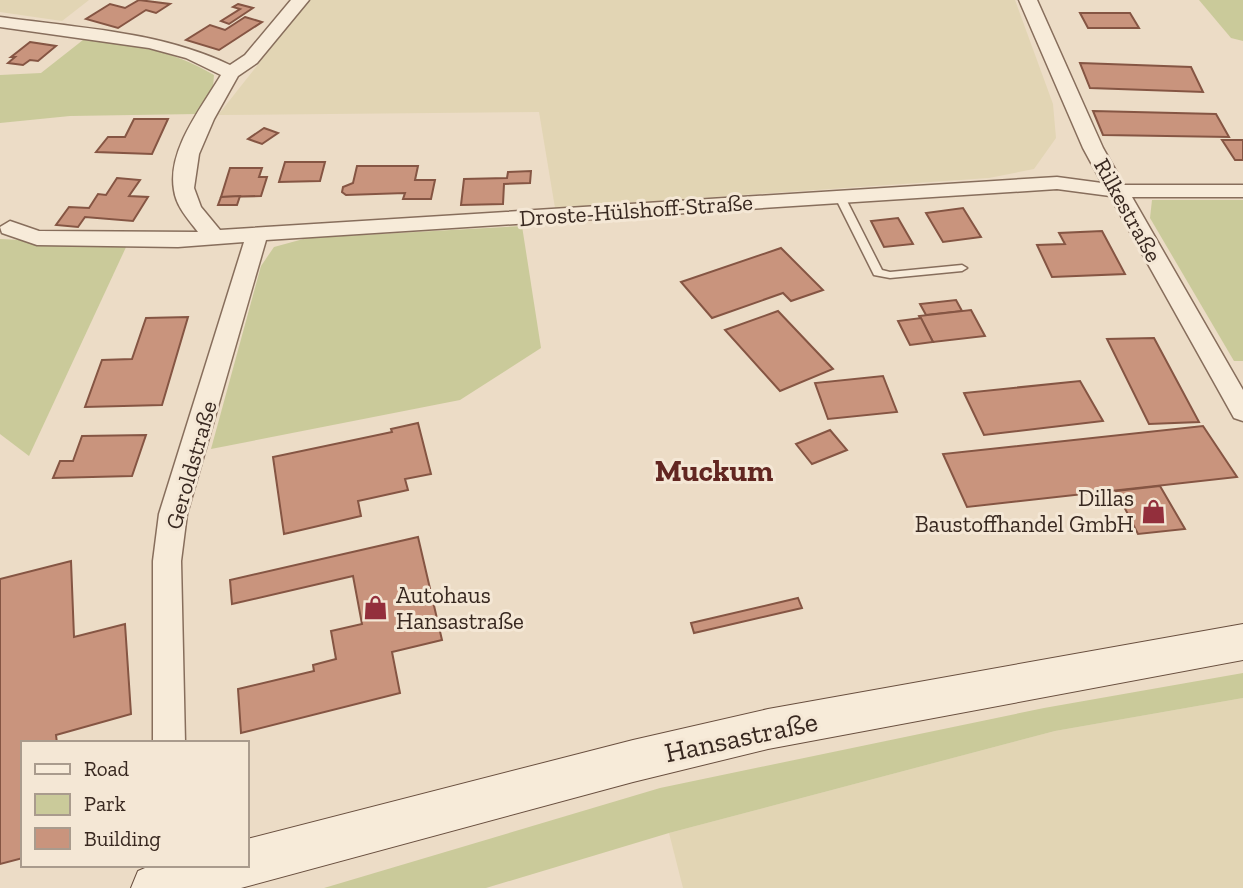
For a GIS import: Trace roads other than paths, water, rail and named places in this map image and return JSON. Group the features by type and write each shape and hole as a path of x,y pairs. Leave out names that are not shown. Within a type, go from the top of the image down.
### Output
{"main road":[{"name":"Hansastraße","path":"248,863 633,761 768,729 1243,642"},
{"path":"166,879 229,867"}],"street":[{"path":"214,237 188,203 181,184 188,153 231,73 251,59 300,0"},
{"name":"Rilkestraße","path":"1028,0 1093,148 1243,412"},
{"path":"0,22 149,43 192,54 231,73"},
{"path":"1058,183 1093,148"},
{"name":"Droste-Hülshoff-Straße","path":"10,228 37,238 178,240 1058,183 1116,191 1243,191"},
{"name":"Geroldstraße","path":"169,741 167,561 173,514 257,235"}],"lane":[{"path":"840,197 878,273 890,275 962,268"}],"place":[{"name":"Dillas Baustoffhandel GmbH","path":"1154,511"},
{"name":"Autohaus Hansastraße","path":"376,608"}],"district":[{"name":"Muckum","path":"714,471"}]}
